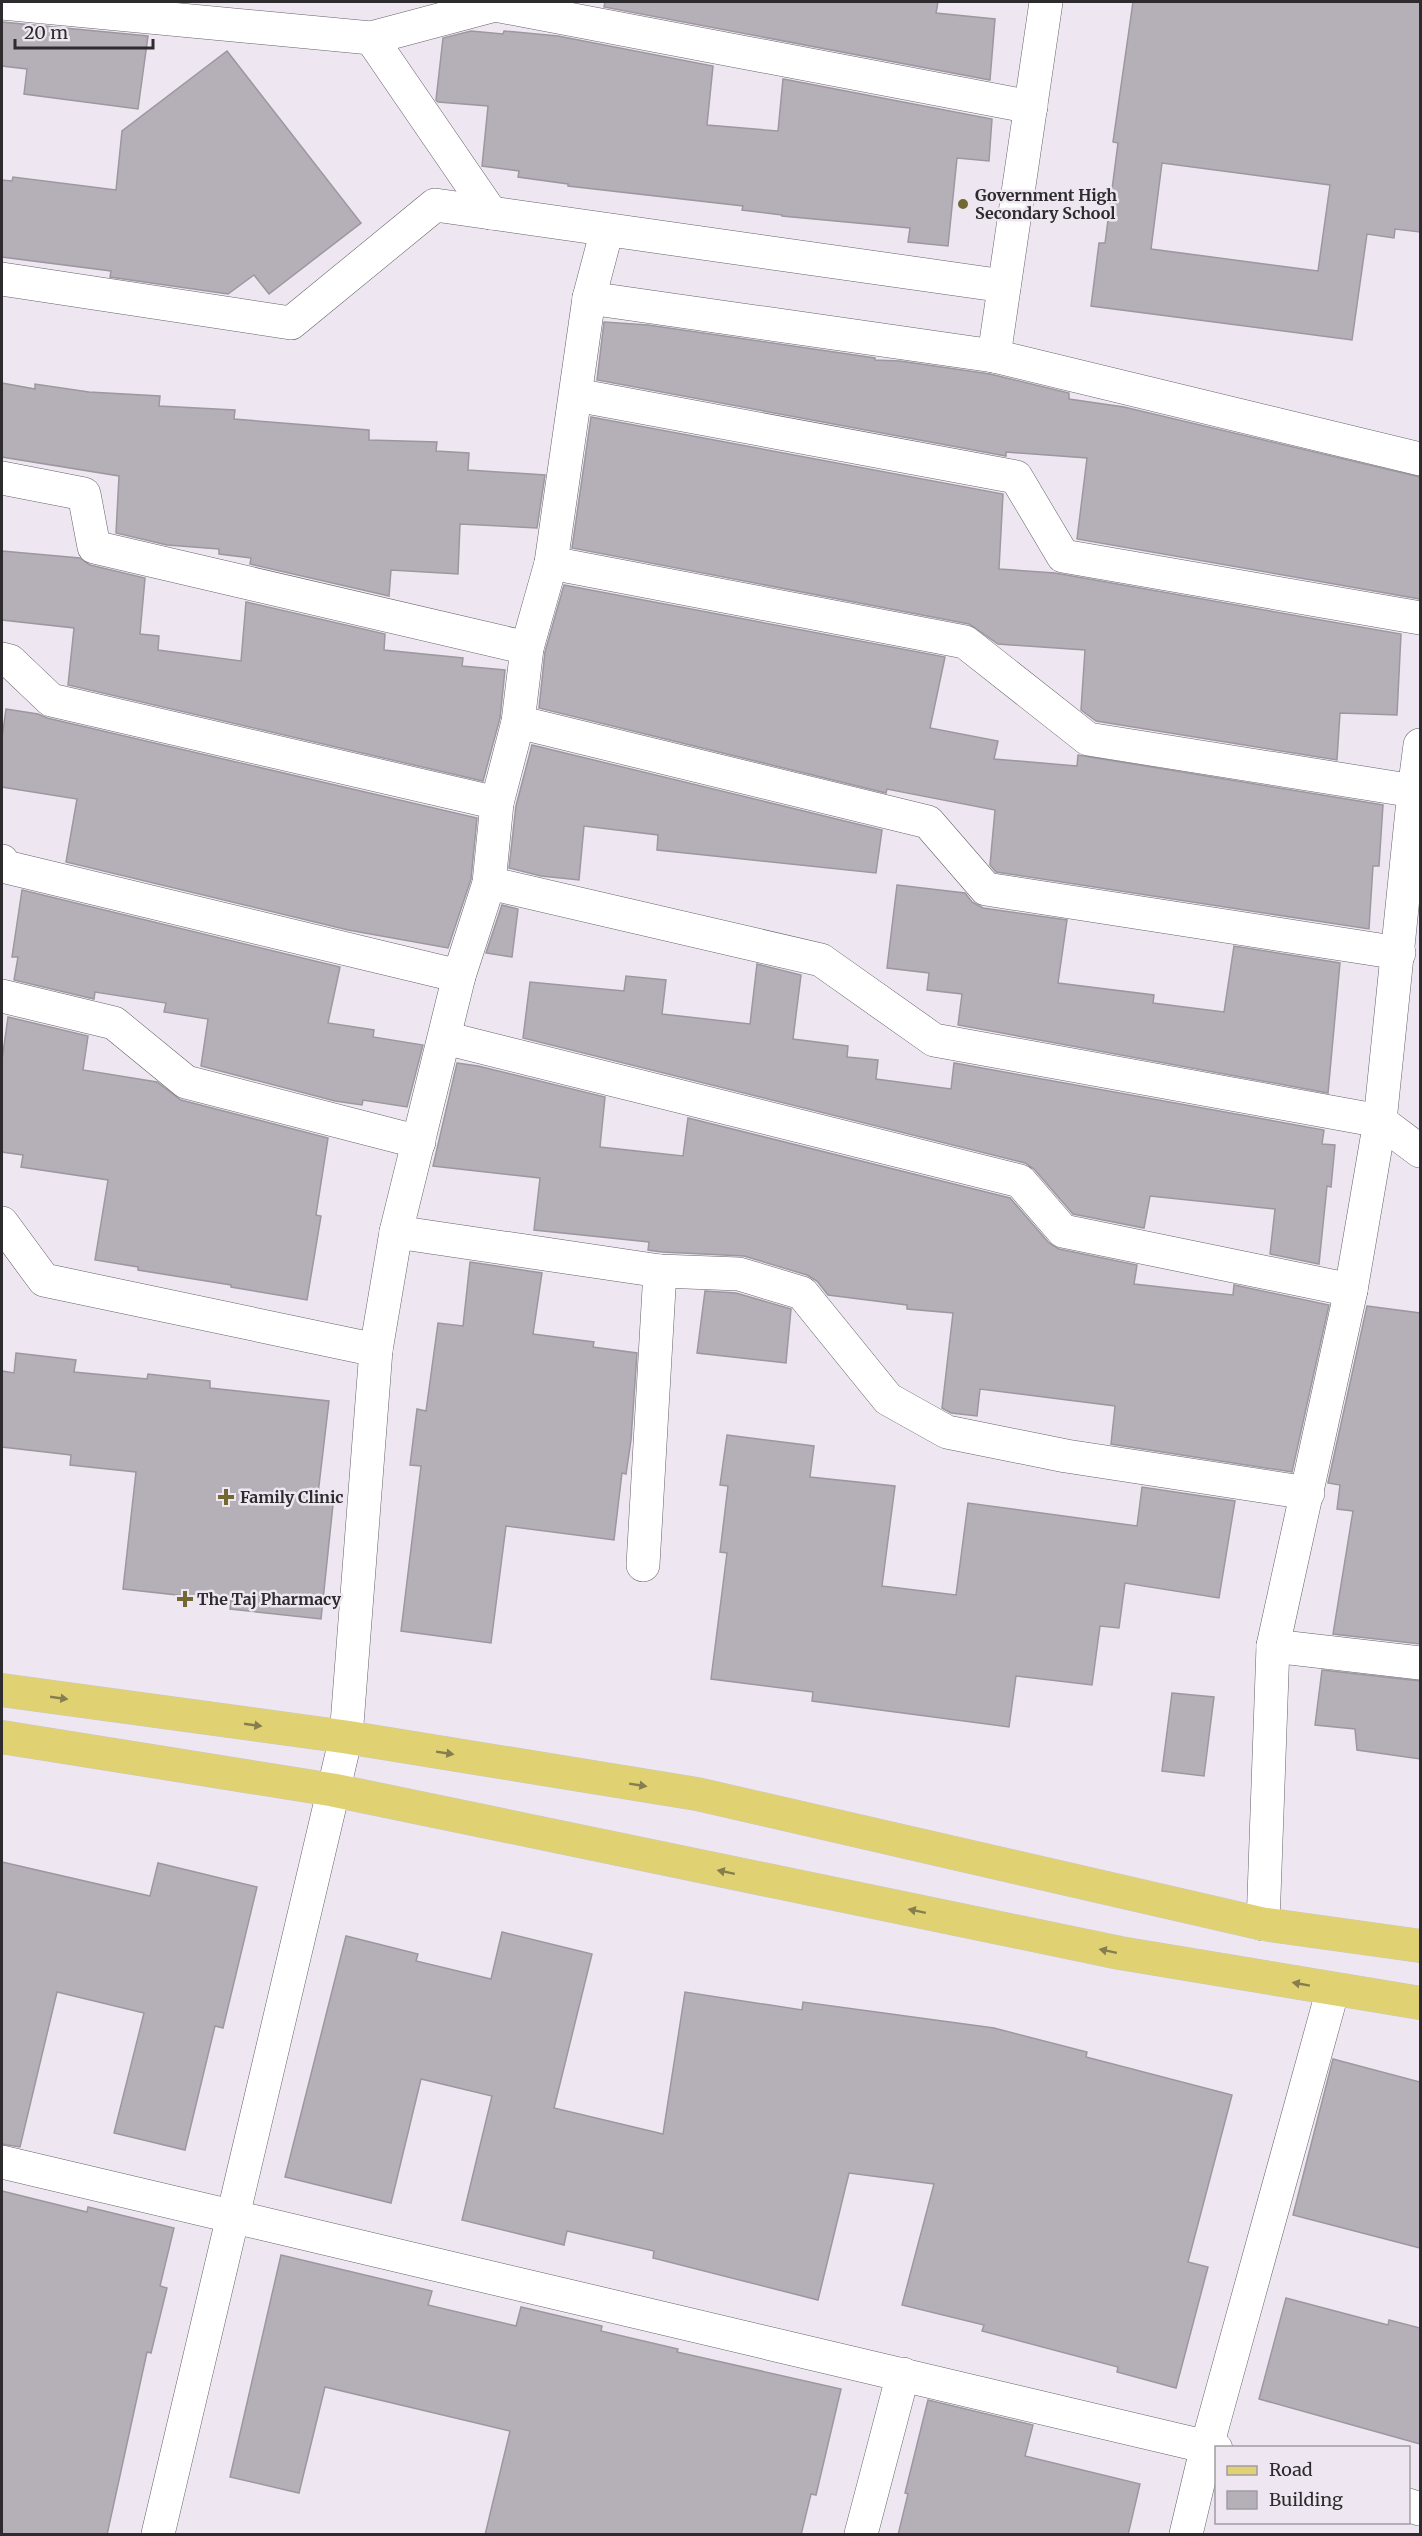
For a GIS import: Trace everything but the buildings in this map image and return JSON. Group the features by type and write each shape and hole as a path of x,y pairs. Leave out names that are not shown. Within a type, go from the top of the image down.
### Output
{"main road":[{"path":"2,1690 346,1737 697,1794 1263,1924 1420,1946"},
{"path":"2,1737 333,1790 1120,1953 1420,2003"}],"street":[{"path":"994,356 1046,2"},
{"path":"2,3 371,38 495,5 1031,107"},
{"path":"371,38 491,213"},
{"path":"2,279 291,323 435,205 1004,286"},
{"path":"165,2533 233,2217 346,1737 376,1350 396,1232 459,976 489,883 497,803 518,722 527,648 551,563 588,298 607,230"},
{"path":"588,298 994,356 1420,459"},
{"path":"576,395 1016,477 1063,556 1420,618"},
{"path":"2,478 84,494 94,547 527,648"},
{"path":"551,563 965,642 1088,739 1414,791"},
{"path":"2,659 10,661 51,700 497,803"},
{"path":"518,722 928,822 986,889 1399,953"},
{"path":"1263,1924 1273,1646 1351,1290 1380,1121 1420,745"},
{"path":"2,861 6,867 459,976"},
{"path":"489,883 821,960 934,1040 1380,1121 1420,1150"},
{"path":"2,996 114,1023 186,1082 419,1142"},
{"path":"445,1038 1020,1181 1063,1231 1351,1290"},
{"path":"2,1224 44,1280 376,1350"},
{"path":"396,1232 660,1271 739,1274 802,1293 888,1399 947,1432 1066,1456 1308,1493"},
{"path":"643,1565 660,1271"},
{"path":"1273,1646 1420,1663"},
{"path":"1186,2535 1212,2447 1333,1989"},
{"path":"2,2162 1212,2447"},
{"path":"861,2535 903,2374"}],"place":[{"name":"Government High Secondary School","path":"963,204"},
{"name":"Family Clinic","path":"226,1497"},
{"name":"The Taj Pharmacy","path":"185,1599"}]}
